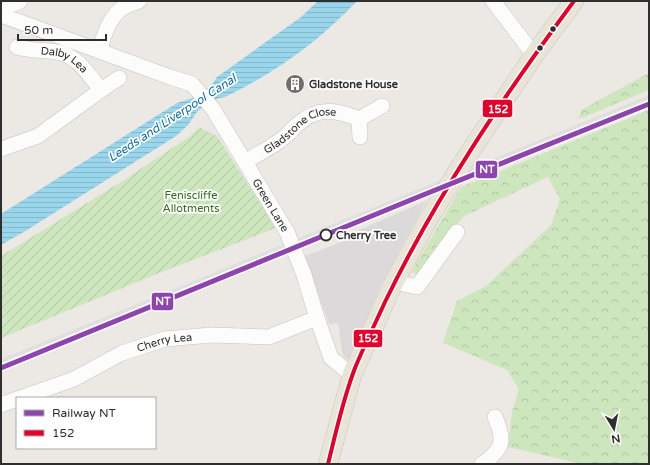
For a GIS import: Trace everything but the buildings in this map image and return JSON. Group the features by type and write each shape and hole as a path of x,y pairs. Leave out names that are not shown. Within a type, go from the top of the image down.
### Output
{"main road":[{"path":"328,464 352,375 394,282 429,218 462,164 534,55 574,1"}],"street":[{"path":"1,9 20,1"},
{"path":"1,15 99,51 107,28 114,16 124,6 139,1"},
{"path":"493,1 534,55"},
{"name":"Dalby Lea","path":"17,46 29,50 59,52 79,62 101,90"},
{"name":"Green Lane","path":"99,51 192,84 197,88 213,110 287,232 304,275 331,358 352,375"},
{"path":"1,149 38,136 119,78"},
{"path":"360,137 359,119 382,106"},
{"name":"Gladstone Close","path":"245,162 281,140 305,118 317,112 331,111 343,113 359,119"},
{"path":"394,282 417,288 457,232"},
{"name":"Cherry Lea","path":"23,397 74,380 122,353 165,339 211,335 269,338 317,318"},
{"path":"1,405 16,399"},
{"path":"482,464 495,455 500,444 500,431 494,417"}],"shaded area":[{"path":"426,201 380,287 351,358 347,359 344,357 342,351 338,323 329,324 305,256 346,240 345,236"}],"green space":[{"path":"649,73 649,90 579,119 581,110"},
{"path":"649,110 649,464 582,464 508,447 512,412 519,389 507,370 443,343 457,301 486,286 551,225 560,199 548,177 464,216 417,275 412,271 461,187"},
{"name":"Feniscliffe Allotments","path":"199,127 217,136 276,228 154,275 1,338 1,256 121,182 189,137"}],"water":[{"name":"Leeds and Liverpool Canal","path":"318,1 357,1 327,30 279,67 225,97 219,98 203,106 188,125 176,136 1,245 1,214 177,103 205,91 217,77 301,17"}],"railway":[{"path":"1,361 649,97"}],"rail line":[{"name":"NT","path":"1,368 649,104"}],"transit line":[{"name":"152","path":"328,464 343,404 355,368 405,262 426,223 472,147 522,73 574,1"}],"place":[{"name":"Gladstone House","path":"295,84"},
{"name":"Cherry Tree","path":"326,235"}]}
